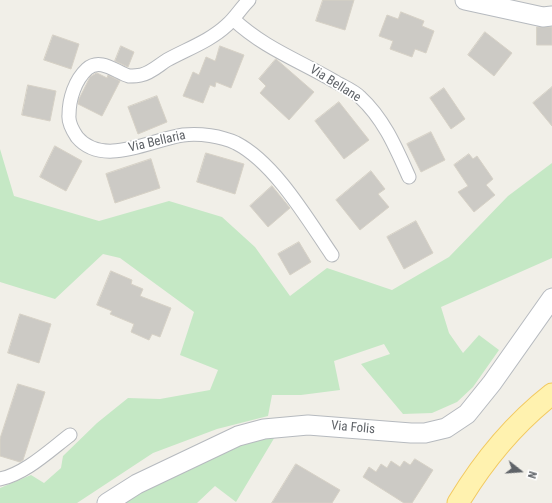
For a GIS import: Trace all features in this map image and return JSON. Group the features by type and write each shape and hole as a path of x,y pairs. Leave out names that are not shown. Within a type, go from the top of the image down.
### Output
{"main road":[{"path":"458,503 502,441 552,394"}],"street":[{"name":"Via Bellaria","path":"248,0 226,26 207,39 148,73 130,76 102,64 93,65 87,69 74,88 69,104 68,118 73,132 81,142 95,149 126,150 172,136 185,134 226,139 236,144 256,158 281,183 300,207 332,255"},
{"path":"465,0 543,16 552,16"},
{"name":"Via Bellane","path":"233,19 252,36 264,44 313,69 360,97 380,120 389,134 409,177"},
{"name":"Via Folis","path":"106,503 137,484 238,436 264,429 308,424 425,433 446,428 467,414 492,383 552,298"},
{"path":"0,479 11,477 38,460 70,435"}],"green space":[{"path":"0,149 14,196 99,221 169,201 222,217 255,247 290,296 327,268 392,290 449,257 508,196 552,163 552,258 441,307 449,333 463,353 479,335 499,350 473,387 457,402 432,413 403,414 361,364 390,354 384,344 334,361 340,390 301,395 272,395 268,416 217,429 153,453 77,503 0,503 0,488 31,475 44,483 61,468 63,456 97,423 128,398 160,399 210,390 218,370 180,355 194,312 120,258 103,254 55,299 0,282"},
{"path":"279,430 236,502 215,486 197,503 120,503 243,441"}],"building":[{"path":"323,0 354,0 345,30 316,21"},
{"path":"401,12 424,21 422,26 434,31 426,53 415,49 412,57 390,49 393,41 379,36 387,15 398,19"},
{"path":"537,27 552,27 552,45 537,45"},
{"path":"485,32 512,53 494,76 468,55"},
{"path":"53,35 79,44 71,69 44,60"},
{"path":"121,46 134,52 128,67 115,61"},
{"path":"220,46 244,55 231,88 216,82 215,87 210,85 203,103 183,96 193,72 199,75 206,57 215,61"},
{"path":"276,59 314,92 289,120 260,93 266,86 259,79"},
{"path":"97,73 107,78 108,75 120,81 102,116 78,104 90,77"},
{"path":"28,85 56,91 50,121 22,115"},
{"path":"552,87 552,126 533,103"},
{"path":"444,88 465,119 451,129 430,98"},
{"path":"157,96 167,122 138,134 128,107"},
{"path":"339,102 369,140 344,159 315,121"},
{"path":"431,132 445,160 421,172 407,144"},
{"path":"55,146 82,161 66,191 40,177"},
{"path":"206,153 244,164 235,194 197,182"},
{"path":"469,154 473,159 477,156 493,179 486,185 495,195 474,212 458,192 468,186 454,165"},
{"path":"151,159 160,188 115,203 106,174"},
{"path":"371,171 385,189 378,194 389,207 360,230 336,200"},
{"path":"272,186 290,208 268,227 250,206"},
{"path":"416,221 433,253 404,269 387,237"},
{"path":"299,242 311,262 290,275 278,254"},
{"path":"111,271 132,280 131,284 143,289 140,296 171,308 160,337 152,334 149,340 131,332 134,324 110,314 112,311 97,305"},
{"path":"20,314 51,324 39,363 8,353"},
{"path":"18,384 45,392 23,460 20,462 0,456 0,439"},
{"path":"415,459 433,470 412,503 404,503 363,477 369,467 376,472 381,464 387,468 391,461 400,467 404,461 410,465"},
{"path":"296,464 340,490 332,503 272,503"}]}
